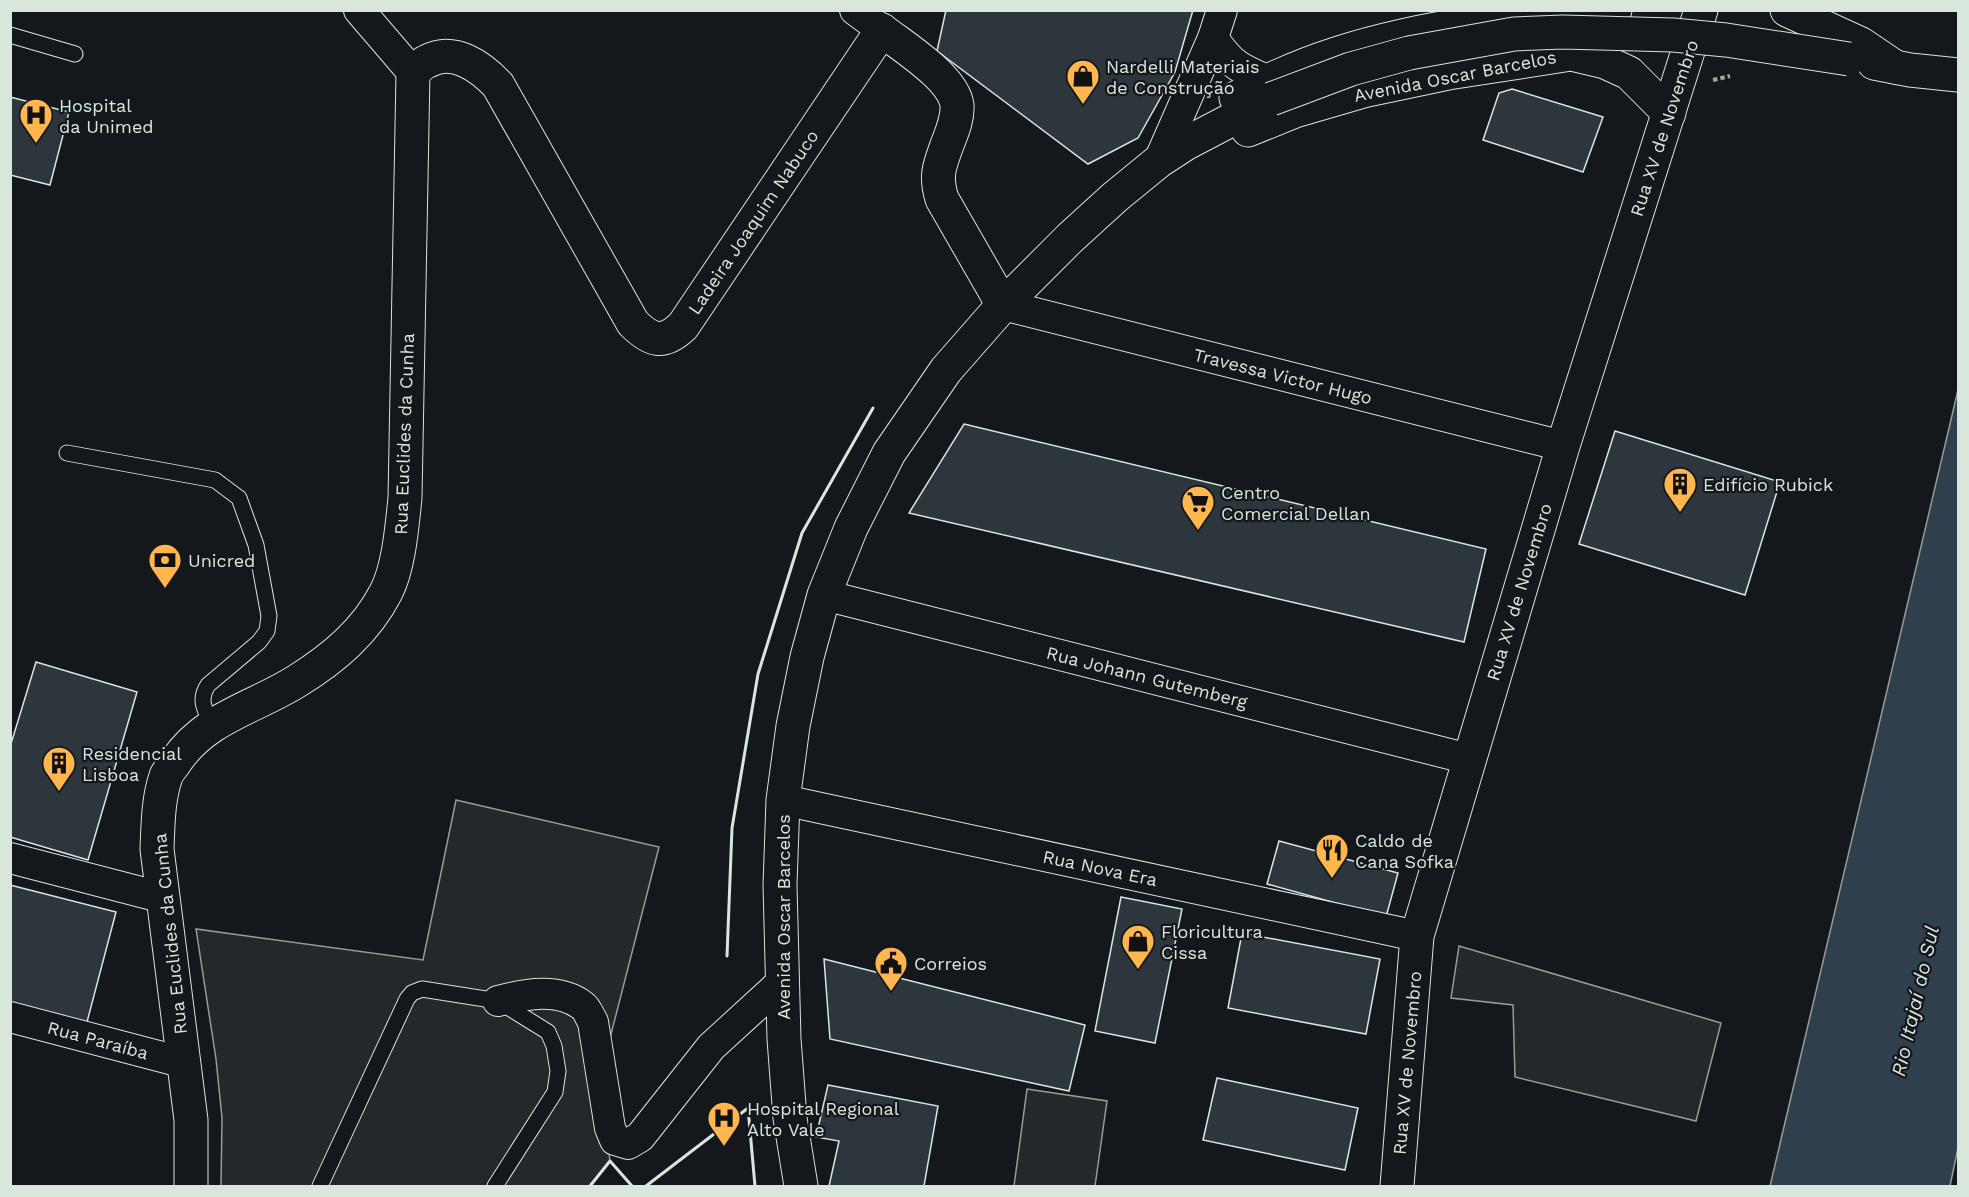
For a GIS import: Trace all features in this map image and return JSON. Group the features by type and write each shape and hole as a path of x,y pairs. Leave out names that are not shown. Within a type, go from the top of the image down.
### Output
{"main road":[{"path":"1172,153 1318,59 1427,30 1577,10"},
{"path":"1571,54 1615,10"},
{"name":"Rua XV de Novembro","path":"1397,1186 1418,936 1563,446 1701,10"},
{"path":"1787,10 1861,44 1902,68"},
{"name":"Ladeira Joaquim Nabuco","path":"413,73 428,60 448,56 466,60 482,69 498,85 633,323 644,335 660,339 672,336 683,326 882,30"},
{"path":"882,30 948,85 957,104 955,125 939,167 937,183 942,199 1003,305"},
{"path":"1427,30 1508,63"},
{"path":"1269,90 1409,53 1514,34 1563,32 1673,35 1726,40 1959,75"},
{"name":"Avenida Oscar Barcelos","path":"801,1186 790,1118 782,982 780,885 783,800 793,726 807,657 824,595 851,528 890,453 946,370 1003,305 1070,238 1114,197 1172,153 1239,134 1295,111 1367,90 1448,73 1571,54 1605,62 1629,73 1669,113"},
{"name":"Rua Euclides da Cunha","path":"191,1186 191,1120 157,849 158,814 166,776 188,744 212,725 295,682 335,656 364,627 387,590 400,545 405,498 413,73"}],"street":[{"path":"359,10 413,73"},
{"path":"855,10 882,30"},
{"path":"1218,24 1227,57 1269,90"},
{"path":"1172,153 1218,24"},
{"name":"Travessa Victor Hugo","path":"1003,305 1563,446"},
{"name":"Rua Johann Gutemberg","path":"824,595 1469,759"},
{"name":"Rua Nova Era","path":"783,800 1418,936"},
{"path":"10,858 164,898"},
{"path":"498,1001 528,993 564,996 585,1006 593,1022 610,1128 615,1140 628,1144 640,1137 711,1047 782,982"},
{"name":"Rua Paraíba","path":"10,1017 185,1063"}],"lane":[{"path":"10,34 75,54"},
{"path":"67,453 215,480 239,498 256,545 268,624 267,631 259,642 208,685 203,692 201,702 212,725"},
{"path":"320,1186 407,999 412,993 422,989 498,1001 548,1032 554,1046 558,1071 555,1092 495,1186"}],"shaded area":[{"path":"456,800 659,847 608,1046 597,1061 610,1161 590,1186 221,1186 222,1118 216,1059 196,929 423,960"},
{"path":"1459,946 1721,1023 1696,1121 1515,1077 1513,1005 1451,998"},
{"path":"1027,1089 1107,1101 1095,1186 1014,1186"}],"water":[{"name":"Rio Itajaí do Sul","path":"1958,390 1958,1148 1950,1186 1770,1186"}],"building":[{"name":"Nardelli Materiais de Construção","path":"946,10 1193,10 1175,72 1138,138 1088,164 937,51"},
{"path":"1512,89 1603,117 1583,172 1483,140 1499,93"},
{"name":"Hospital da Unimed","path":"10,97 69,112 50,185 10,175"},
{"name":"Centro Comercial Dellan","path":"964,424 1486,549 1464,642 909,513"},
{"name":"Edifício Rubick","path":"1615,431 1780,482 1745,595 1579,544"},
{"name":"Residencial Lisboa","path":"36,662 137,692 88,860 10,837 10,747"},
{"name":"Caldo de Cana Sofka","path":"1279,841 1398,873 1386,917 1267,884"},
{"path":"10,885 116,912 87,1022 10,1002"},
{"name":"Floricultura Cissa","path":"1121,897 1182,909 1155,1043 1095,1031"},
{"path":"1242,933 1380,959 1366,1034 1228,1008"},
{"name":"Correios","path":"824,959 1085,1025 1069,1091 830,1039"},
{"path":"1217,1078 1358,1108 1345,1170 1203,1140"},
{"path":"828,1085 938,1106 924,1186 829,1186 839,1141 816,1137"}],"wall":[{"path":"727,956 732,828 758,674 802,533 873,408"},
{"path":"646,1186 748,1108 755,1186"},
{"path":"590,1186 610,1161 632,1186"}],"place":[{"name":"Nardelli Materiais de Construção","path":"1083,105"},
{"name":"Hospital da Unimed","path":"36,144"},
{"name":"Edifício Rubick","path":"1680,513"},
{"name":"Centro Comercial Dellan","path":"1198,531"},
{"name":"Unicred","path":"165,589"},
{"name":"Residencial Lisboa","path":"59,792"},
{"name":"Caldo de Cana Sofka","path":"1332,879"},
{"name":"Floricultura Cissa","path":"1138,970"},
{"name":"Correios","path":"891,992"},
{"name":"Hospital Regional Alto Vale","path":"724,1147"}]}
